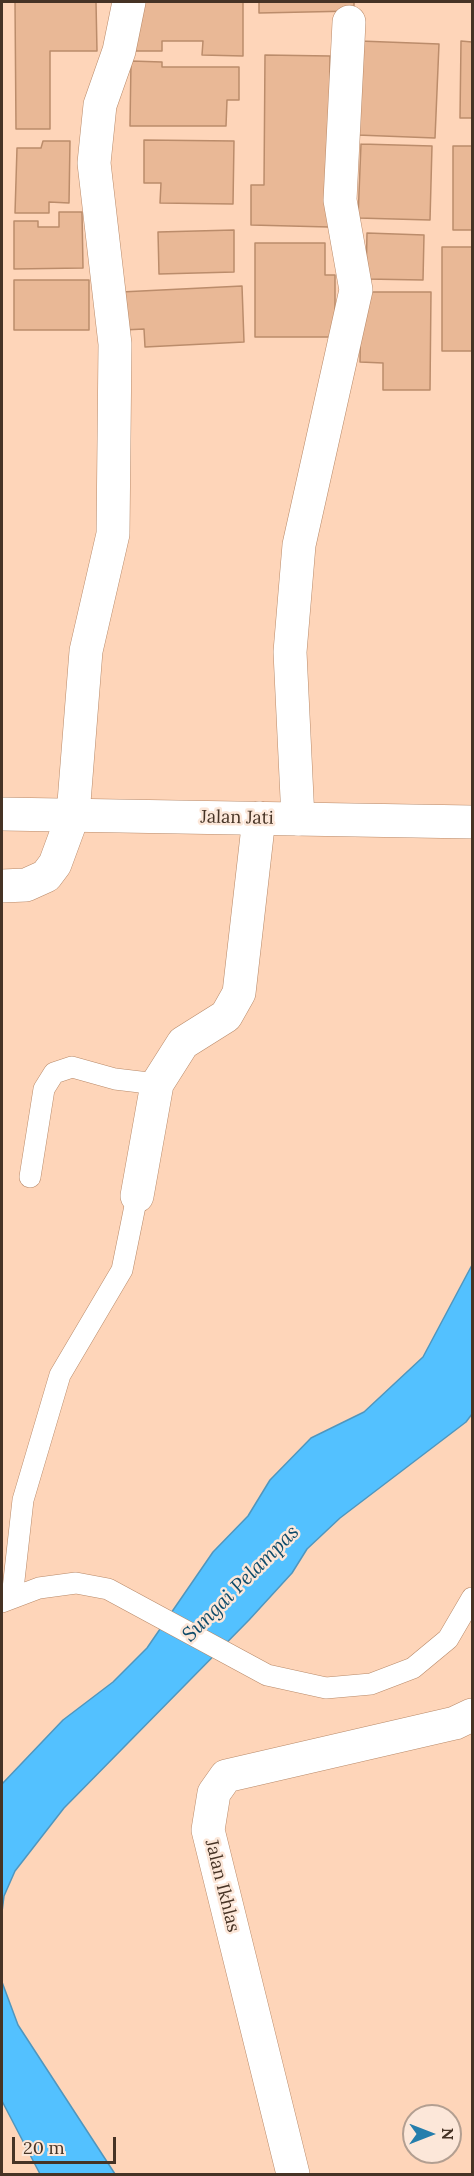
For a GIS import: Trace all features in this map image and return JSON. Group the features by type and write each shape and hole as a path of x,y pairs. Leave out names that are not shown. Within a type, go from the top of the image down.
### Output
{"street":[{"path":"2,886 26,885 46,876 56,864 73,815 86,651 113,534 115,344 94,163 100,105 119,51 129,2"},
{"path":"298,819 290,652 299,544 356,290 340,200 349,22"},
{"name":"Jalan Jati","path":"2,814 472,822"},
{"path":"137,1196 157,1084 183,1043 226,1016 239,993 259,818"},
{"name":"Jalan Ikhlas","path":"293,2175 208,1830 214,1793 226,1776 455,1722 472,1715"}],"lane":[{"path":"30,1177 44,1089 54,1073 72,1067 115,1079 157,1084"},
{"path":"7,1600 23,1500 60,1375 122,1270 137,1196"},
{"path":"7,1600 39,1587 76,1584 108,1589 267,1675 326,1689 371,1684 413,1668 448,1639 472,1598"}],"water":[{"name":"Sungai Pelampas","path":"472,1265 472,1414 466,1422 340,1518 307,1549 292,1573 249,1620 64,1808 15,1871 4,1896 2,1912 2,1784 63,1720 113,1682 147,1648 213,1552 248,1516 270,1480 311,1438 364,1412 423,1357"},
{"path":"2,1982 18,2025 115,2174 40,2174 2,2101"}],"building":[{"path":"15,2 96,2 97,51 50,51 50,129 16,129"},
{"path":"134,2 243,2 243,56 202,55 203,41 162,41 162,51 133,51"},
{"path":"259,2 354,2 354,11 259,13"},
{"path":"360,41 439,44 435,138 357,135"},
{"path":"461,41 472,42 472,118 460,118"},
{"path":"265,55 330,56 329,227 251,225 251,185 264,185"},
{"path":"131,61 162,62 162,67 239,67 239,100 227,100 226,126 130,126"},
{"path":"144,140 234,141 233,204 160,203 161,183 144,183"},
{"path":"43,141 70,141 69,203 49,202 49,213 15,213 17,148 41,148"},
{"path":"361,144 432,146 430,220 358,218"},
{"path":"453,146 472,146 472,230 453,230"},
{"path":"59,212 82,212 83,268 14,269 14,221 38,221 38,227 59,227"},
{"path":"234,230 234,272 159,274 158,232"},
{"path":"367,233 424,235 423,280 366,279"},
{"path":"255,243 325,243 325,275 335,275 335,337 255,337"},
{"path":"442,247 472,247 472,351 442,351"},
{"path":"14,280 89,280 89,330 14,330"},
{"path":"242,286 244,342 145,347 144,329 123,330 121,292"},
{"path":"361,292 431,292 430,390 383,390 383,363 360,362"}]}
